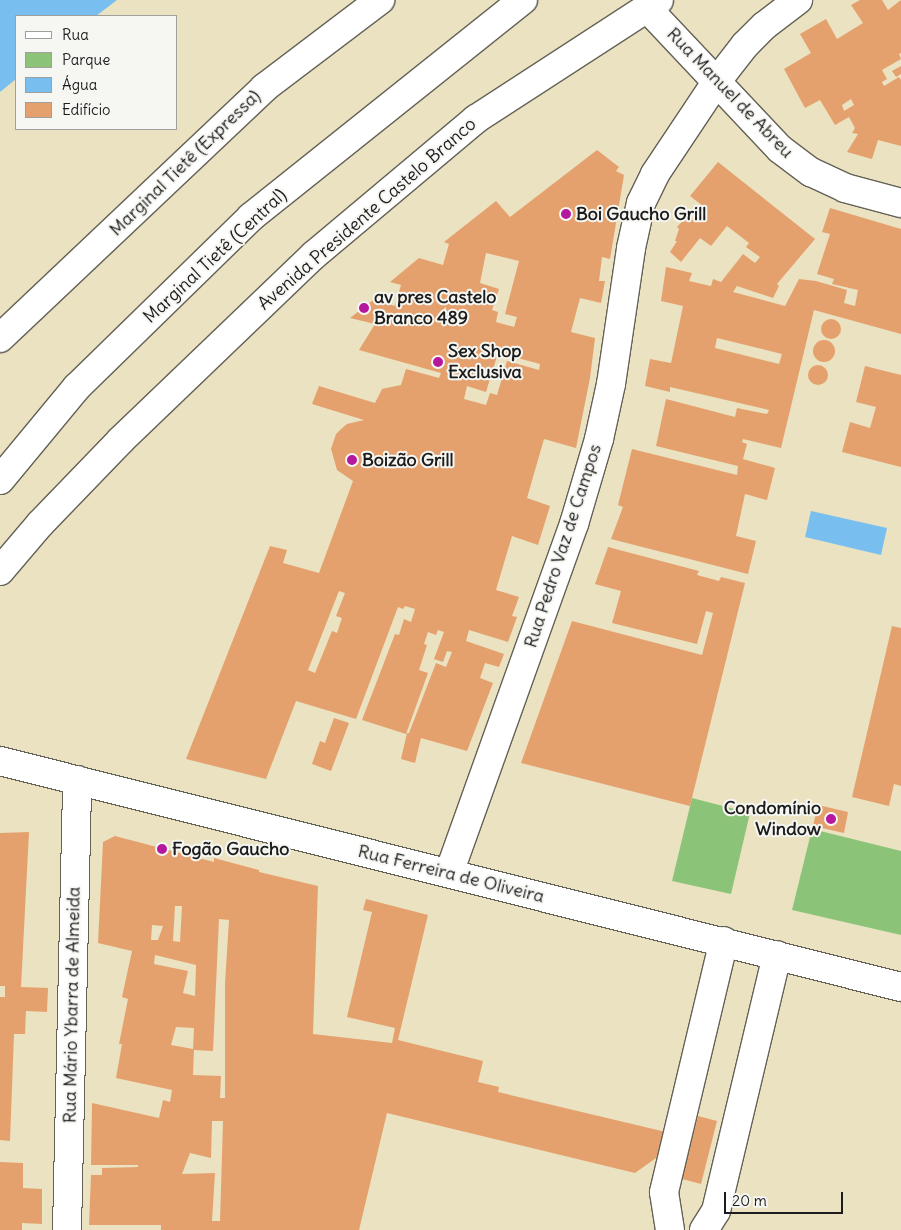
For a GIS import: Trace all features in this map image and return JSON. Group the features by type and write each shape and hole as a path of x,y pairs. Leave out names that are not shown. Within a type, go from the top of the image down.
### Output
{"main road":[{"name":"Marginal Tietê (Expressa)","path":"0,338 264,88 380,0"},
{"name":"Marginal Tietê (Central)","path":"0,480 78,387 251,217 524,0"},
{"name":"Rua Pedro Vaz de Campos","path":"448,873 574,524 599,440 611,384 631,248 641,203 655,174 717,80 758,32 798,0"},
{"name":"Rua Manuel de Abreu","path":"653,4 717,80 780,149 811,172 845,188 901,203"},
{"name":"Avenida Presidente Castelo Branco","path":"0,571 40,524 121,440 314,255 476,119 653,4"},
{"name":"Rua Ferreira de Oliveira","path":"0,761 724,941 901,987"},
{"name":"Rua Mário Ybarra de Almeida","path":"67,1230 77,780"},
{"path":"670,1230 664,1192 724,941"},
{"path":"704,1230 716,1210 777,955"}],"green space":[{"path":"692,798 750,813 731,894 672,881"},
{"path":"812,829 901,851 901,935 792,910"}],"water":[{"path":"0,0 117,0 97,15 15,15 15,80 0,92"},
{"path":"811,511 887,528 881,555 805,537"}],"building":[{"path":"860,0 882,0 888,10 901,0 901,53 899,54 901,59 882,70 887,79 882,82 884,86 899,77 901,80 901,146 878,140 872,159 847,152 858,134 852,133 855,128 849,117 835,125 820,100 805,108 784,69 811,53 800,34 826,19 837,39 863,23 851,5","holes":["851,99 854,105 844,111 842,105"]},
{"path":"901,66 901,74 896,77 892,71"},
{"path":"597,150 619,167 616,171 624,175 610,259 602,257 599,281 605,281 601,303 580,298 571,332 595,338 590,378 576,448 544,439 527,498 550,506 538,545 512,536 496,590 519,597 512,616 517,617 508,642 469,630 466,641 504,654 499,667 485,663 480,678 493,683 467,751 421,738 415,763 401,759 407,733 409,733 436,663 446,667 452,652 447,651 443,662 434,659 444,632 438,630 436,635 428,632 424,644 427,645 419,670 428,673 406,734 362,720 395,634 399,635 404,619 411,622 415,609 405,606 403,609 398,607 356,719 296,701 266,779 186,759 270,546 287,550 283,563 319,573 353,481 337,470 331,449 336,434 341,429 347,424 364,420 312,404 319,386 375,403 382,389 401,385 406,369 439,378 441,373 359,350 375,324 350,318 377,297 390,300 389,304 395,306 401,285 390,282 419,258 443,265 449,244 444,242 496,201 510,217","holes":["486,253 519,261 505,314 517,317 514,327 496,322 498,312 492,310 499,289 480,283","498,353 540,364 539,370 507,361 497,395 490,393 486,405 464,399 467,386 486,392","339,591 345,593 336,616 342,618 337,633 332,631 315,673 308,670"]},
{"path":"718,162 815,239 777,284 779,286 773,298 737,286 733,292 785,306 799,279 816,281 847,290 844,303 855,306 858,290 832,284 834,279 817,274 830,234 822,232 830,208 901,229 901,334 814,310 781,448 743,439 742,442 747,444 743,459 775,468 767,500 745,494 736,536 756,541 748,574 611,539 623,507 618,505 632,449 737,475 738,466 656,446 666,399 735,417 737,408 767,414 769,410 670,387 670,392 645,386 650,359 671,363 683,306 661,301 666,267 692,273 689,281 711,286 713,279 721,282 743,254 755,263 760,257 746,247 749,243 727,226 711,246 700,238 681,262 670,252 677,241 675,241 679,229 677,227 687,216 693,220 703,206 690,196","holes":["717,338 782,354 779,364 715,348"]},
{"path":"827,319 835,319 841,325 841,333 835,339 827,339 821,333 821,325"},
{"path":"824,340 834,347 835,351 828,361 824,362 814,355 813,351 820,341"},
{"path":"814,365 822,365 828,371 828,379 822,385 814,385 808,379 808,371"},
{"path":"865,366 901,375 901,467 842,452 850,422 870,428 876,407 856,402"},
{"path":"608,547 699,571 697,575 719,581 721,577 745,583 690,806 521,763 572,621 702,655 713,613 706,611 697,644 612,623 621,591 595,584"},
{"path":"892,626 901,628 901,786 894,784 889,806 852,797"},
{"path":"334,718 349,723 331,771 312,764 320,741 325,743"},
{"name":"Condomínio Window","path":"818,805 848,812 844,833 813,826"},
{"path":"29,832 21,987 48,988 47,1012 26,1011 25,1034 14,1034 10,1141 0,1140 0,997 5,997 5,986 0,986 0,833"},
{"path":"115,836 214,862 214,858 259,870 259,872 318,886 313,1034 392,1043 395,1028 347,1017 372,912 363,910 366,899 428,915 398,1040 483,1061 478,1082 499,1087 498,1092 666,1132 656,1158 635,1173 387,1113 359,1230 161,1230 161,1225 89,1225 91,1175 102,1175 102,1168 138,1167 138,1165 91,1165 92,1103 159,1118 163,1100 170,1102 172,1090 116,1078 122,1044 119,1044 128,999 122,997 132,951 98,943 103,842","holes":["175,906 182,906 180,942 173,941","219,919 229,920 225,983 225,1098 220,1098 221,1076 193,1075 194,1050 213,1051","152,925 163,926 158,940 151,940","155,955 196,965 195,996 183,993 188,971 154,964","176,1027 194,1028 193,1049 171,1045","212,1121 223,1121 220,1221 212,1221 215,1173 182,1174 190,1153 211,1158"]},
{"path":"698,1116 717,1121 701,1184 682,1179"},
{"path":"0,1162 23,1163 23,1188 42,1189 42,1224 22,1223 22,1230 0,1230"}],"place":[{"name":"Boi Gaucho Grill","path":"566,214"},
{"name":"av pres Castelo Branco 489","path":"364,308"},
{"name":"Sex Shop Exclusiva","path":"438,362"},
{"name":"Boizão Grill","path":"352,460"},
{"name":"Condomínio Window","path":"831,819"},
{"name":"Fogão Gaucho","path":"162,849"}]}
